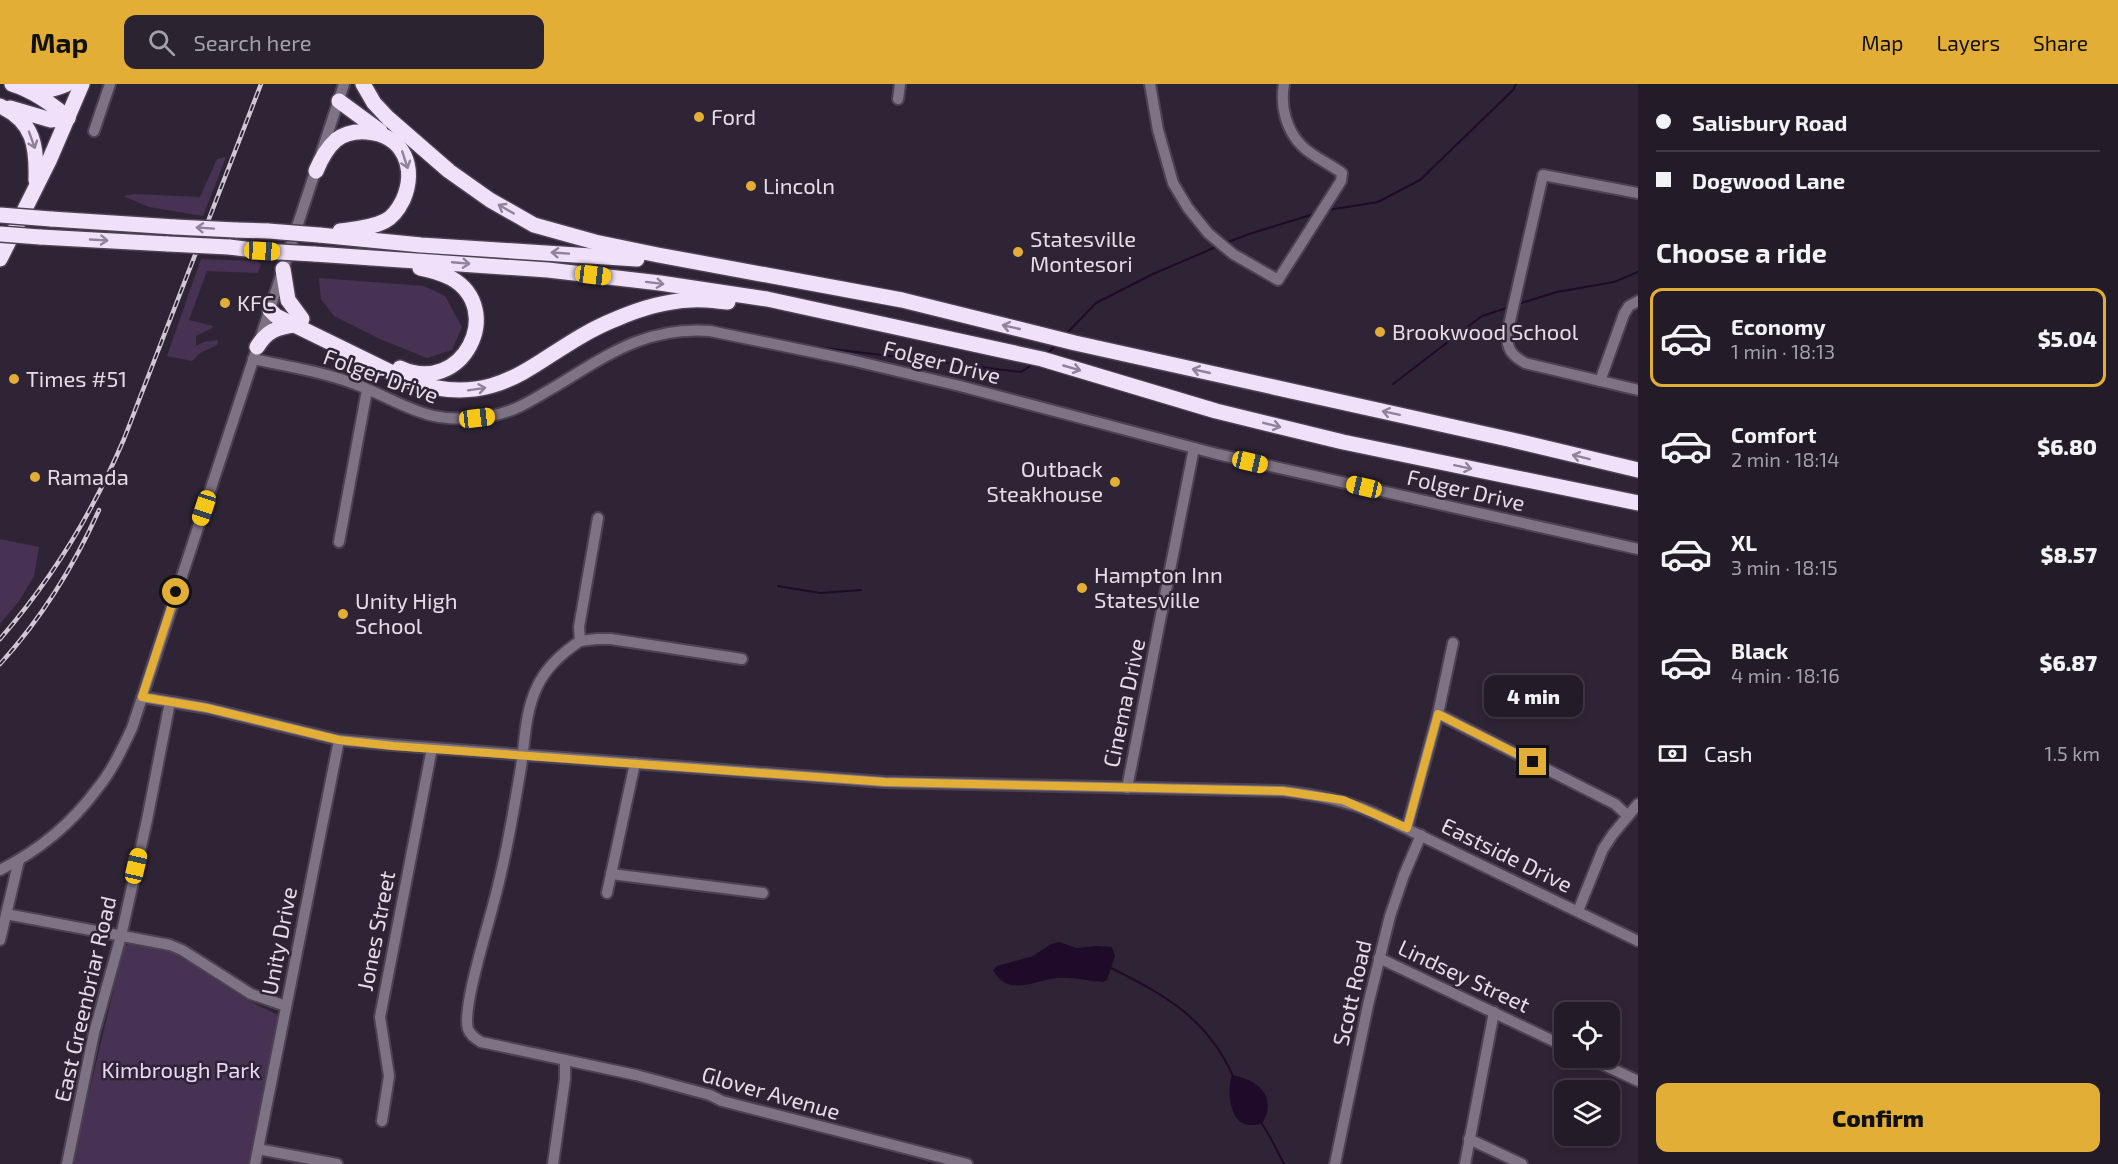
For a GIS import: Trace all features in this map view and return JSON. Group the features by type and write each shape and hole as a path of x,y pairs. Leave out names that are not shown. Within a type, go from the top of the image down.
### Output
{"highway":[{"path":"12,84 49,101 68,118"},
{"path":"27,89 41,91 67,84"},
{"path":"0,259 82,84"},
{"path":"363,84 374,103 388,118 448,171 490,200 534,225 595,242 902,300 1075,343 1508,439 1638,471"},
{"path":"339,101 355,103 388,118"},
{"path":"319,235 370,226 387,220 400,207 407,190 406,158 399,146 339,101"},
{"path":"0,106 51,120 68,118"},
{"path":"0,106 22,121 32,136 36,154 35,188"},
{"path":"316,171 324,154 337,140 347,134 359,131 387,137"},
{"path":"0,215 268,231 421,245 723,267"},
{"path":"0,234 548,270 660,283 767,299 1042,359 1216,411 1343,442 1638,503"},
{"path":"270,310 276,316 298,322 412,373 439,372 466,354 474,339 476,322 474,306 466,291 453,279 438,272 340,255"},
{"path":"283,269 288,300 298,322 411,382 433,389 457,392 480,390 502,384 615,319 652,306 691,300 743,303 934,336"},
{"path":"255,353 265,335 279,327 298,322"}],"street":[{"path":"93,131 110,84"},
{"path":"0,870 20,860 66,824 98,789 132,728 344,84"},
{"path":"898,99 900,84"},
{"path":"1150,84 1158,130 1173,183 1188,208 1208,233 1233,254 1278,280 1341,181 1342,173 1303,148 1292,133 1284,116 1282,95 1284,84"},
{"path":"1638,193 1544,175 1507,333 1507,346 1514,357 1525,363 1638,390"},
{"path":"1600,381 1624,314 1629,306 1638,300"},
{"name":"Folger Drive","path":"255,353 355,384 402,407 429,417 447,419 507,413 609,354 643,339 687,330 710,331 960,386 1194,448 1638,549"},
{"path":"339,542 367,390"},
{"name":"Cinema Drive","path":"1127,788 1194,448"},
{"path":"580,641 579,627 598,518"},
{"path":"523,756 530,705 537,685 563,652 580,641 611,639 742,659"},
{"path":"1407,828 1438,714 1453,643"},
{"name":"Eastside Drive","path":"142,697 268,721 339,740 523,756 885,782 1283,791 1313,795 1343,800 1407,828 1638,941"},
{"name":"East Greenbriar Road","path":"67,1164 94,1033 121,936 147,820 170,702"},
{"path":"1438,714 1616,804 1628,816"},
{"name":"Unity Drive","path":"255,1164 339,740"},
{"name":"Jones Street","path":"382,1121 389,1076 380,1028 381,1006 432,748"},
{"name":"Glover Avenue","path":"523,756 498,889 470,998 468,1029 473,1037 480,1042 636,1075 710,1095 722,1101 964,1164"},
{"path":"607,893 635,763"},
{"path":"1578,910 1603,849 1612,834 1638,804"},
{"name":"Scott Road","path":"1335,1164 1379,958 1401,885 1421,835"},
{"path":"0,940 20,860"},
{"path":"611,874 763,893"},
{"path":"0,890 13,885"},
{"path":"6,914 170,945 182,950 251,994 286,1006"},
{"name":"Lindsey Street","path":"1379,958 1554,1041"},
{"path":"1464,1164 1494,1012"},
{"path":"553,1164 565,1079 565,1060"},
{"path":"1610,1068 1638,1081"},
{"path":"1469,1139 1522,1164"},
{"path":"258,1149 337,1164"}],"green space":[{"path":"226,157 203,216 149,207 123,196 135,194 200,197 217,159"},
{"path":"201,259 257,261 261,264 258,273 207,271 189,320 213,326 196,336 196,346 218,340 217,345 200,353 192,361 167,356"},
{"path":"319,278 424,286 445,296 462,327 452,350 427,358 380,339 334,316 321,299"},
{"path":"0,539 39,547 34,576 19,601 0,624"},
{"name":"Kimbrough Park","path":"129,944 171,951 247,1000 278,1016 251,1164 72,1164 124,946"}],"shaded area":[{"path":"1059,942 1077,948 1112,947 1115,956 1107,980 1103,982 1057,978 1014,985 999,978 993,970 997,966 1033,956 1051,944"},
{"path":"1232,1075 1250,1081 1263,1091 1268,1106 1262,1124 1245,1124 1238,1120 1230,1101"}],"waterway":[{"path":"1328,210 1378,202 1420,180 1513,90 1516,84"},
{"path":"1228,242 1314,214"},
{"path":"1065,335 1096,303 1153,274 1216,247"},
{"path":"1518,304 1557,292 1614,282 1638,272"},
{"path":"1393,384 1482,316 1510,307"},
{"path":"808,346 1021,372 1035,363"},
{"path":"1047,354 1055,346"},
{"path":"778,586 820,593 861,590"},
{"path":"1111,968 1149,988 1197,1023 1211,1038 1233,1076"},
{"path":"1261,1122 1284,1164"}],"railway":[{"path":"0,639 37,592 70,544 112,466 261,84"},
{"path":"0,664 56,591 99,510"}],"place":[{"name":"Ford","path":"699,117"},
{"name":"Lincoln","path":"751,186"},
{"name":"Statesville Montesori","path":"1018,252"},
{"name":"KFC","path":"225,303"},
{"name":"Brookwood School","path":"1380,332"},
{"name":"Times #51","path":"14,379"},
{"name":"Ramada","path":"35,477"},
{"name":"Outback Steakhouse","path":"1115,482"},
{"name":"Hampton Inn Statesville","path":"1082,588"},
{"name":"Unity High School","path":"343,614"}],"route":[{"path":"176,592 142,697 268,721 339,740 393,746 885,782 1283,791 1343,800 1407,828 1438,714 1533,762"}]}
